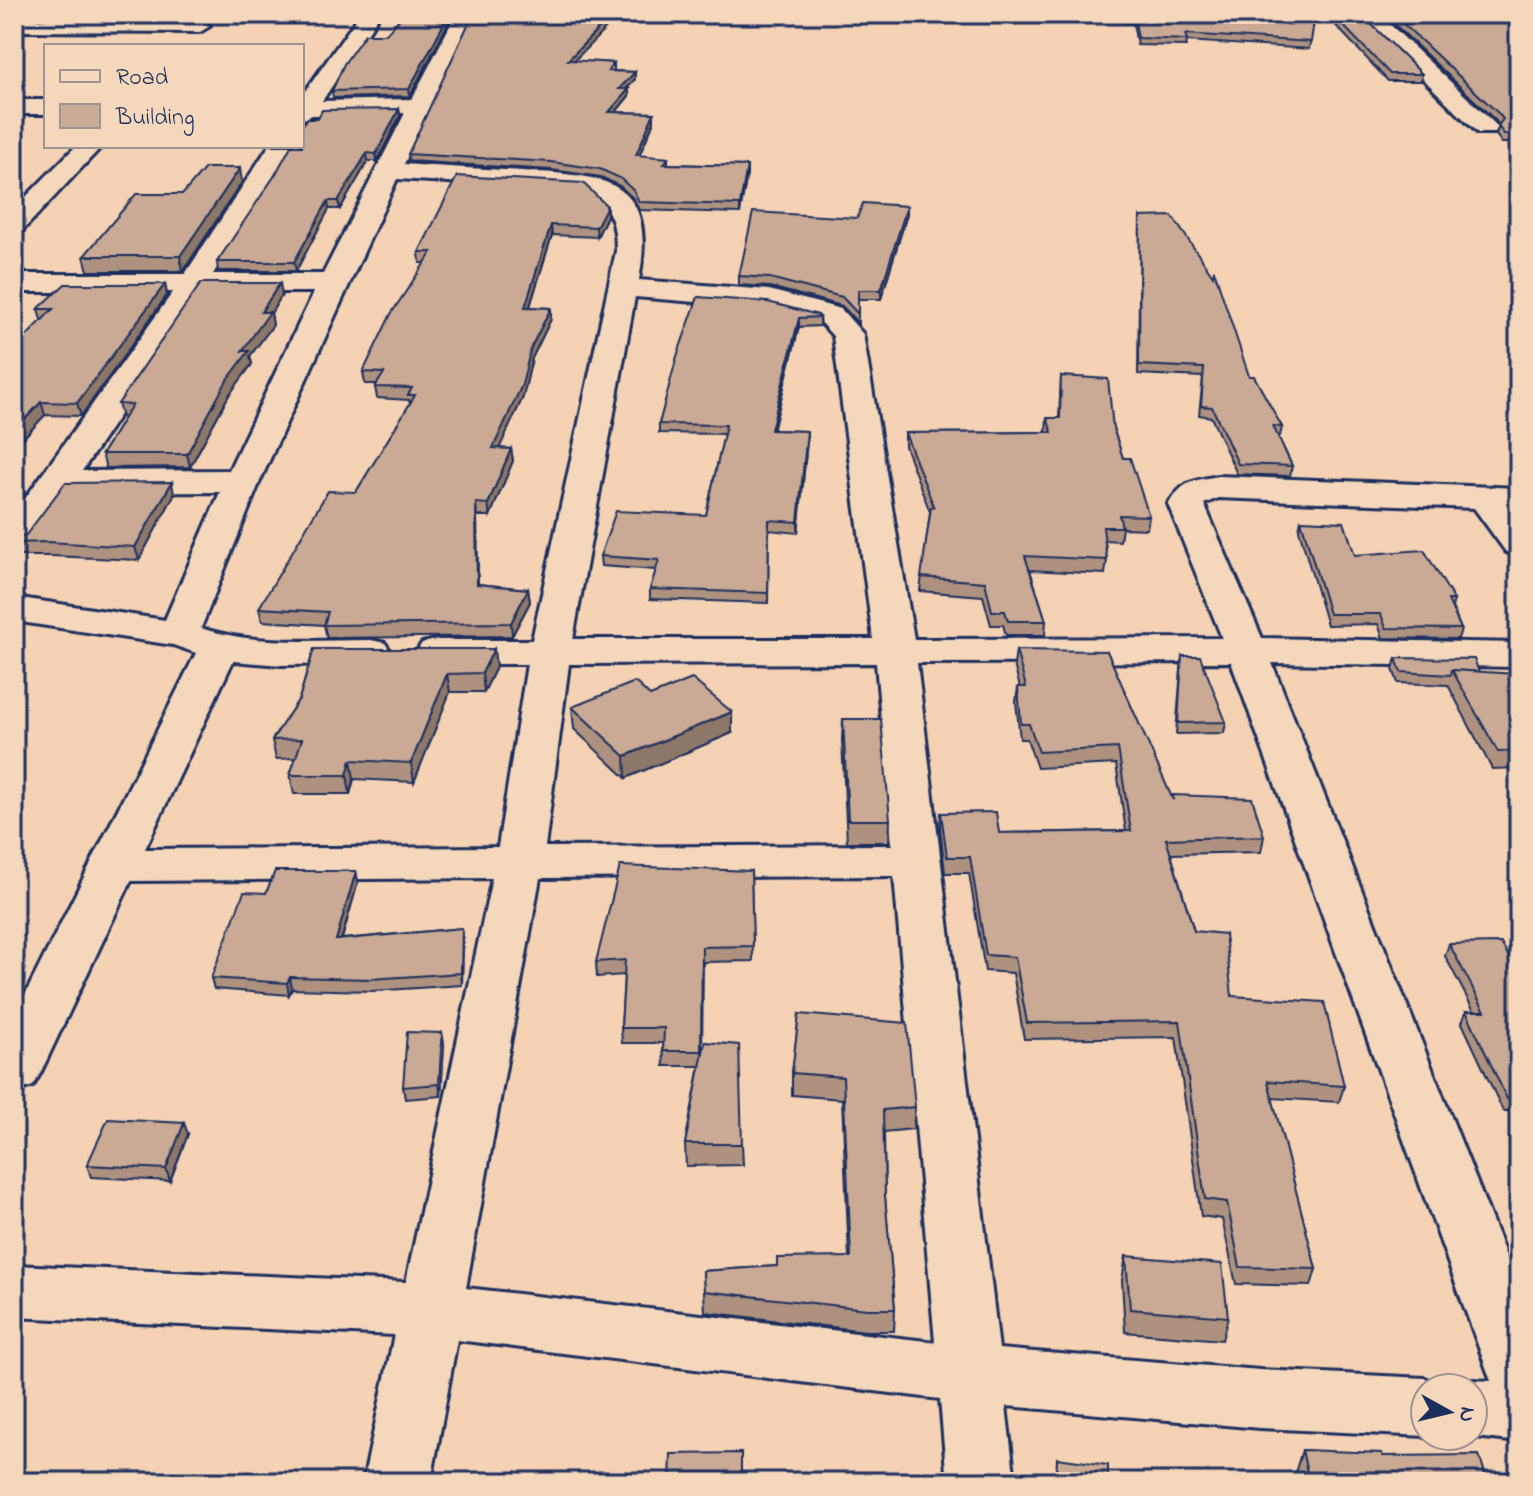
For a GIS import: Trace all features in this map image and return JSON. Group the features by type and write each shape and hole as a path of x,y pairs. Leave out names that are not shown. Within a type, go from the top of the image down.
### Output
{"street":[{"path":"304,109 370,14"},
{"path":"14,1072 114,865 199,641 242,481 333,283 466,14"},
{"path":"1367,14 1486,128"},
{"path":"14,25 206,20"},
{"path":"184,44 206,20"},
{"path":"25,44 48,25"},
{"path":"304,110 422,106"},
{"path":"14,107 44,107"},
{"path":"14,224 88,148"},
{"path":"14,539 59,482 193,284 280,148"},
{"path":"389,171 536,177 591,183 620,205 630,224 623,287 550,651 519,862 397,1482"},
{"path":"14,283 333,283"},
{"path":"623,287 781,302 830,315 848,334 895,649 981,1482"},
{"path":"59,482 242,481"},
{"path":"1513,1338 1247,650 1186,504 1196,491 1218,487 1502,498 1519,544"},
{"path":"14,609 281,653 895,649 1519,655"},
{"path":"114,865 917,860"},
{"path":"14,1291 430,1310 972,1375 1260,1399 1409,1406"},
{"path":"1489,1410 1519,1412"}],"building":[{"path":"404,14 449,14 409,89 332,91 344,64 365,34 386,34"},
{"path":"473,14 613,14 568,60 614,63 608,71 635,72 619,89 629,89 609,112 654,113 636,155 668,158 664,164 747,166 740,205 639,202 634,191 620,178 600,169 551,162 408,154"},
{"path":"1125,14 1315,14 1311,42 1185,34 1187,40 1138,38 1134,16"},
{"path":"1332,14 1361,14 1422,74 1390,74"},
{"path":"1393,14 1519,18 1519,135 1504,134 1498,126 1503,119 1498,113"},
{"path":"399,109 376,154 367,153 338,201 328,201 294,262 217,262 290,148 304,148 306,119 318,119 322,110"},
{"path":"205,168 240,168 180,256 84,256 136,194 183,194"},
{"path":"457,176 583,183 607,206 596,227 551,225 525,307 551,308 531,347 522,385 493,448 511,449 488,504 476,503 477,584 528,589 511,623 324,625 328,612 259,608 328,491 356,492 415,395 408,395 412,388 375,387 384,373 363,372 391,314 432,252 419,252"},
{"path":"863,203 907,206 881,290 858,290 858,314 842,297 770,278 739,276 753,212 857,218"},
{"path":"1172,216 1213,276 1214,270 1249,376 1254,376 1282,427 1273,426 1292,466 1238,464 1212,407 1201,406 1204,368 1139,365 1140,217"},
{"path":"201,283 280,283 261,312 270,312 242,351 249,351 226,382 187,454 102,454 132,405 118,404"},
{"path":"65,284 165,284 77,403 41,402 14,431 14,349 53,309 38,309"},
{"path":"698,297 768,302 820,317 799,318 771,430 807,431 798,522 769,520 768,593 650,589 659,560 600,556 616,511 706,515 726,425 659,424 677,356"},
{"path":"1061,376 1108,379 1113,428 1123,458 1130,458 1149,516 1119,515 1122,527 1103,527 1107,560 1025,556 1046,621 1008,621 1005,611 992,611 985,582 921,577 931,507 934,507 905,433 1052,432 1047,418 1060,418"},
{"path":"14,480 22,480 14,491"},
{"path":"172,482 135,547 14,543 14,539 26,535 65,483"},
{"path":"1301,520 1344,522 1355,555 1424,550 1454,600 1448,600 1461,629 1386,628 1381,614 1329,614"},
{"path":"314,649 494,649 482,673 447,674 411,763 351,760 347,775 290,775 302,739 272,740 299,699"},
{"path":"1016,650 1107,651 1173,800 1173,795 1252,798 1264,836 1166,839 1194,931 1225,934 1232,996 1324,1002 1344,1086 1268,1081 1316,1269 1240,1267 1227,1202 1205,1199 1180,1021 1027,1023 1015,957 986,955 970,857 947,857 941,813 996,812 999,833 1131,831 1118,748 1039,752 1029,724 1021,724 1018,687 1026,687"},
{"path":"1182,656 1200,656 1226,722 1178,723"},
{"path":"1396,658 1474,659 1479,672 1452,670 1451,675 1401,672"},
{"path":"1452,670 1517,674 1519,751 1498,752"},
{"path":"692,679 732,712 625,756 572,707 635,682 650,696"},
{"path":"843,719 881,719 890,820 848,820"},
{"path":"620,866 751,871 753,946 702,947 701,1051 663,1051 664,1028 621,1028 625,960 596,962"},
{"path":"275,871 356,871 336,940 462,928 461,973 370,979 290,977 287,983 211,978 244,892 266,893"},
{"path":"1501,943 1519,971 1519,1099 1507,1099 1466,1011 1485,1011 1449,944"},
{"path":"799,1014 907,1023 915,1107 883,1110 885,1196 895,1309 867,1309 704,1291 703,1271 777,1266 777,1258 851,1257 843,1077 792,1073"},
{"path":"407,1032 442,1033 439,1084 403,1087"},
{"path":"705,1042 739,1045 742,1144 685,1144"},
{"path":"108,1119 184,1123 166,1169 87,1165"},
{"path":"1126,1256 1222,1264 1228,1317 1130,1309"},
{"path":"1302,1450 1382,1453 1383,1456 1479,1455 1488,1482 1309,1482"},
{"path":"741,1453 741,1482 670,1482 671,1454"},
{"path":"1057,1458 1108,1465 1108,1482 1056,1482"}]}
